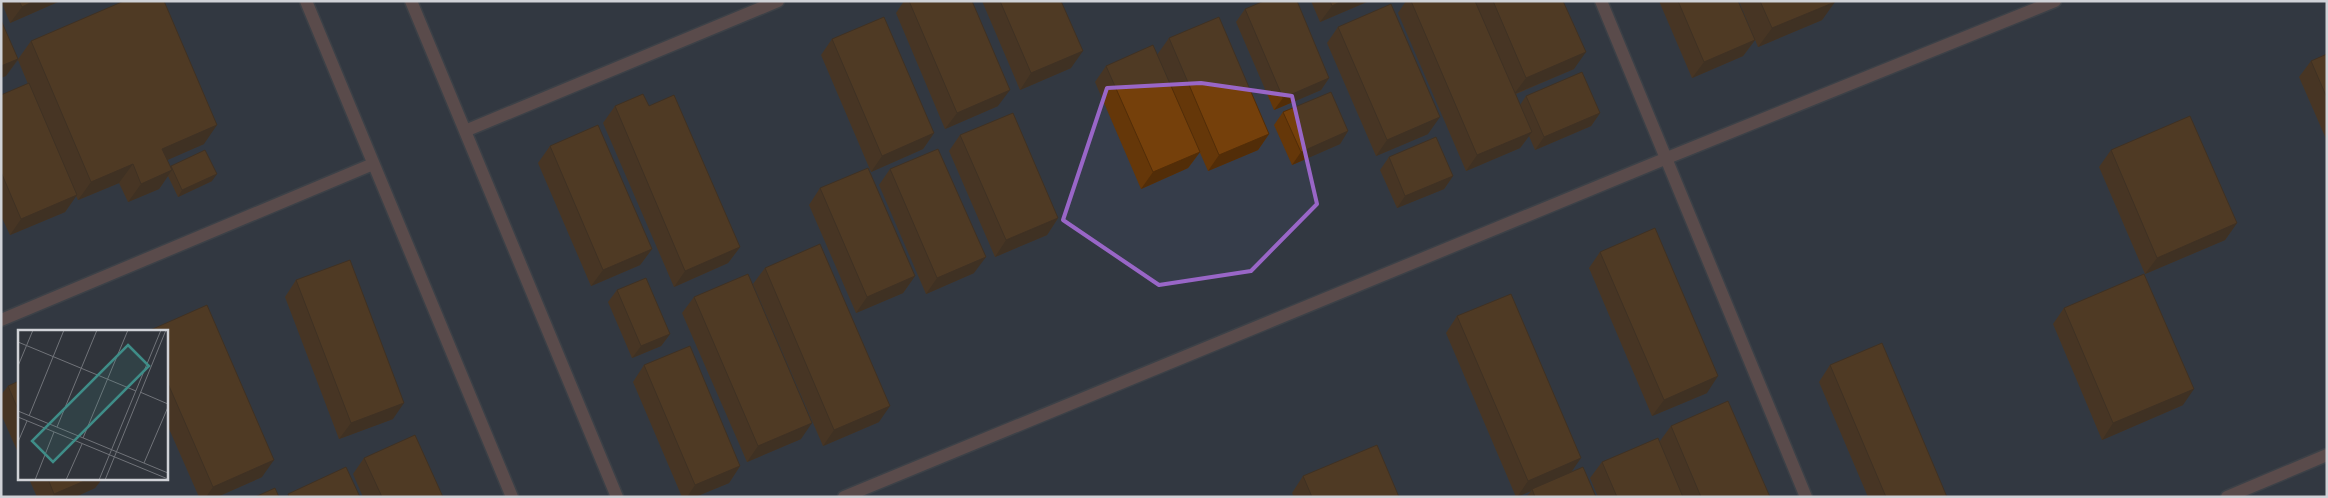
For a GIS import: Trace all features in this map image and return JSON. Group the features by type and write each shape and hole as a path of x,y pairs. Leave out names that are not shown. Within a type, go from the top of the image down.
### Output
{"street":[{"path":"306,1 512,497"},
{"path":"411,1 617,497"},
{"path":"465,132 778,1"},
{"path":"1601,1 1806,497"},
{"path":"844,497 1667,158 2056,1"},
{"path":"1,320 374,164"},
{"path":"2226,497 2327,454"}],"highlighted area":[{"path":"1201,83 1292,96 1317,204 1251,271 1159,285 1063,220 1107,88"}],"shaded area":[{"path":"1,1 2327,1 2327,497 1,497"}],"building":[{"path":"19,1 34,1 22,7"},
{"path":"124,1 164,1 217,125 162,149 172,170 141,184 133,164 91,182 31,41"},
{"path":"909,1 972,1 1010,90 957,113"},
{"path":"1000,1 1061,1 1083,51 1031,73"},
{"path":"1264,1 1297,1 1329,78 1283,98 1245,9"},
{"path":"1330,1 1342,1 1332,6"},
{"path":"1411,1 1475,1 1532,132 1477,155"},
{"path":"1493,1 1563,1 1586,52 1526,78"},
{"path":"1678,1 1738,1 1755,40 1704,62"},
{"path":"1760,1 1835,1 1835,2 1772,28"},
{"path":"1391,4 1440,117 1387,140 1338,27"},
{"path":"884,17 934,133 882,156 832,39"},
{"path":"1219,17 1269,134 1219,155 1169,38"},
{"path":"1,20 18,59 1,66"},
{"path":"1153,45 1200,152 1153,172 1106,66"},
{"path":"2327,54 2327,98 2311,61"},
{"path":"1582,72 1600,113 1544,137 1526,96"},
{"path":"29,83 77,195 21,219 1,172 1,95"},
{"path":"1331,92 1348,131 1301,152 1283,112"},
{"path":"643,94 649,106 674,95 740,247 685,271 615,106"},
{"path":"1013,113 1058,218 1006,240 960,135"},
{"path":"2190,116 2237,223 2157,258 2111,150"},
{"path":"598,125 652,249 603,270 550,146"},
{"path":"1436,137 1453,176 1405,196 1389,157"},
{"path":"938,149 986,257 937,278 890,169"},
{"path":"205,150 217,174 182,190 171,166"},
{"path":"868,168 915,276 867,297 820,188"},
{"path":"1655,228 1718,376 1664,400 1600,252"},
{"path":"820,244 890,406 834,430 765,268"},
{"path":"350,260 404,403 351,423 296,280"},
{"path":"748,274 812,423 758,446 694,297"},
{"path":"2144,274 2194,389 2113,423 2064,308"},
{"path":"646,278 670,334 641,346 617,290"},
{"path":"1511,294 1581,458 1528,481 1457,316"},
{"path":"207,305 274,460 213,487 168,384 168,330 151,330"},
{"path":"1882,343 1947,497 1886,497 1830,365"},
{"path":"690,346 740,466 695,485 644,365"},
{"path":"18,381 18,410 8,386"},
{"path":"1728,401 1770,497 1701,497 1671,426"},
{"path":"415,435 443,497 382,497 364,458"},
{"path":"1658,438 1683,497 1617,497 1602,462"},
{"path":"1377,445 1399,497 1312,497 1303,476"},
{"path":"346,467 360,497 289,497 288,494"},
{"path":"1583,467 1596,497 1535,497 1532,489"},
{"path":"48,480 87,480 54,494"},
{"path":"275,488 279,497 255,497"}]}
